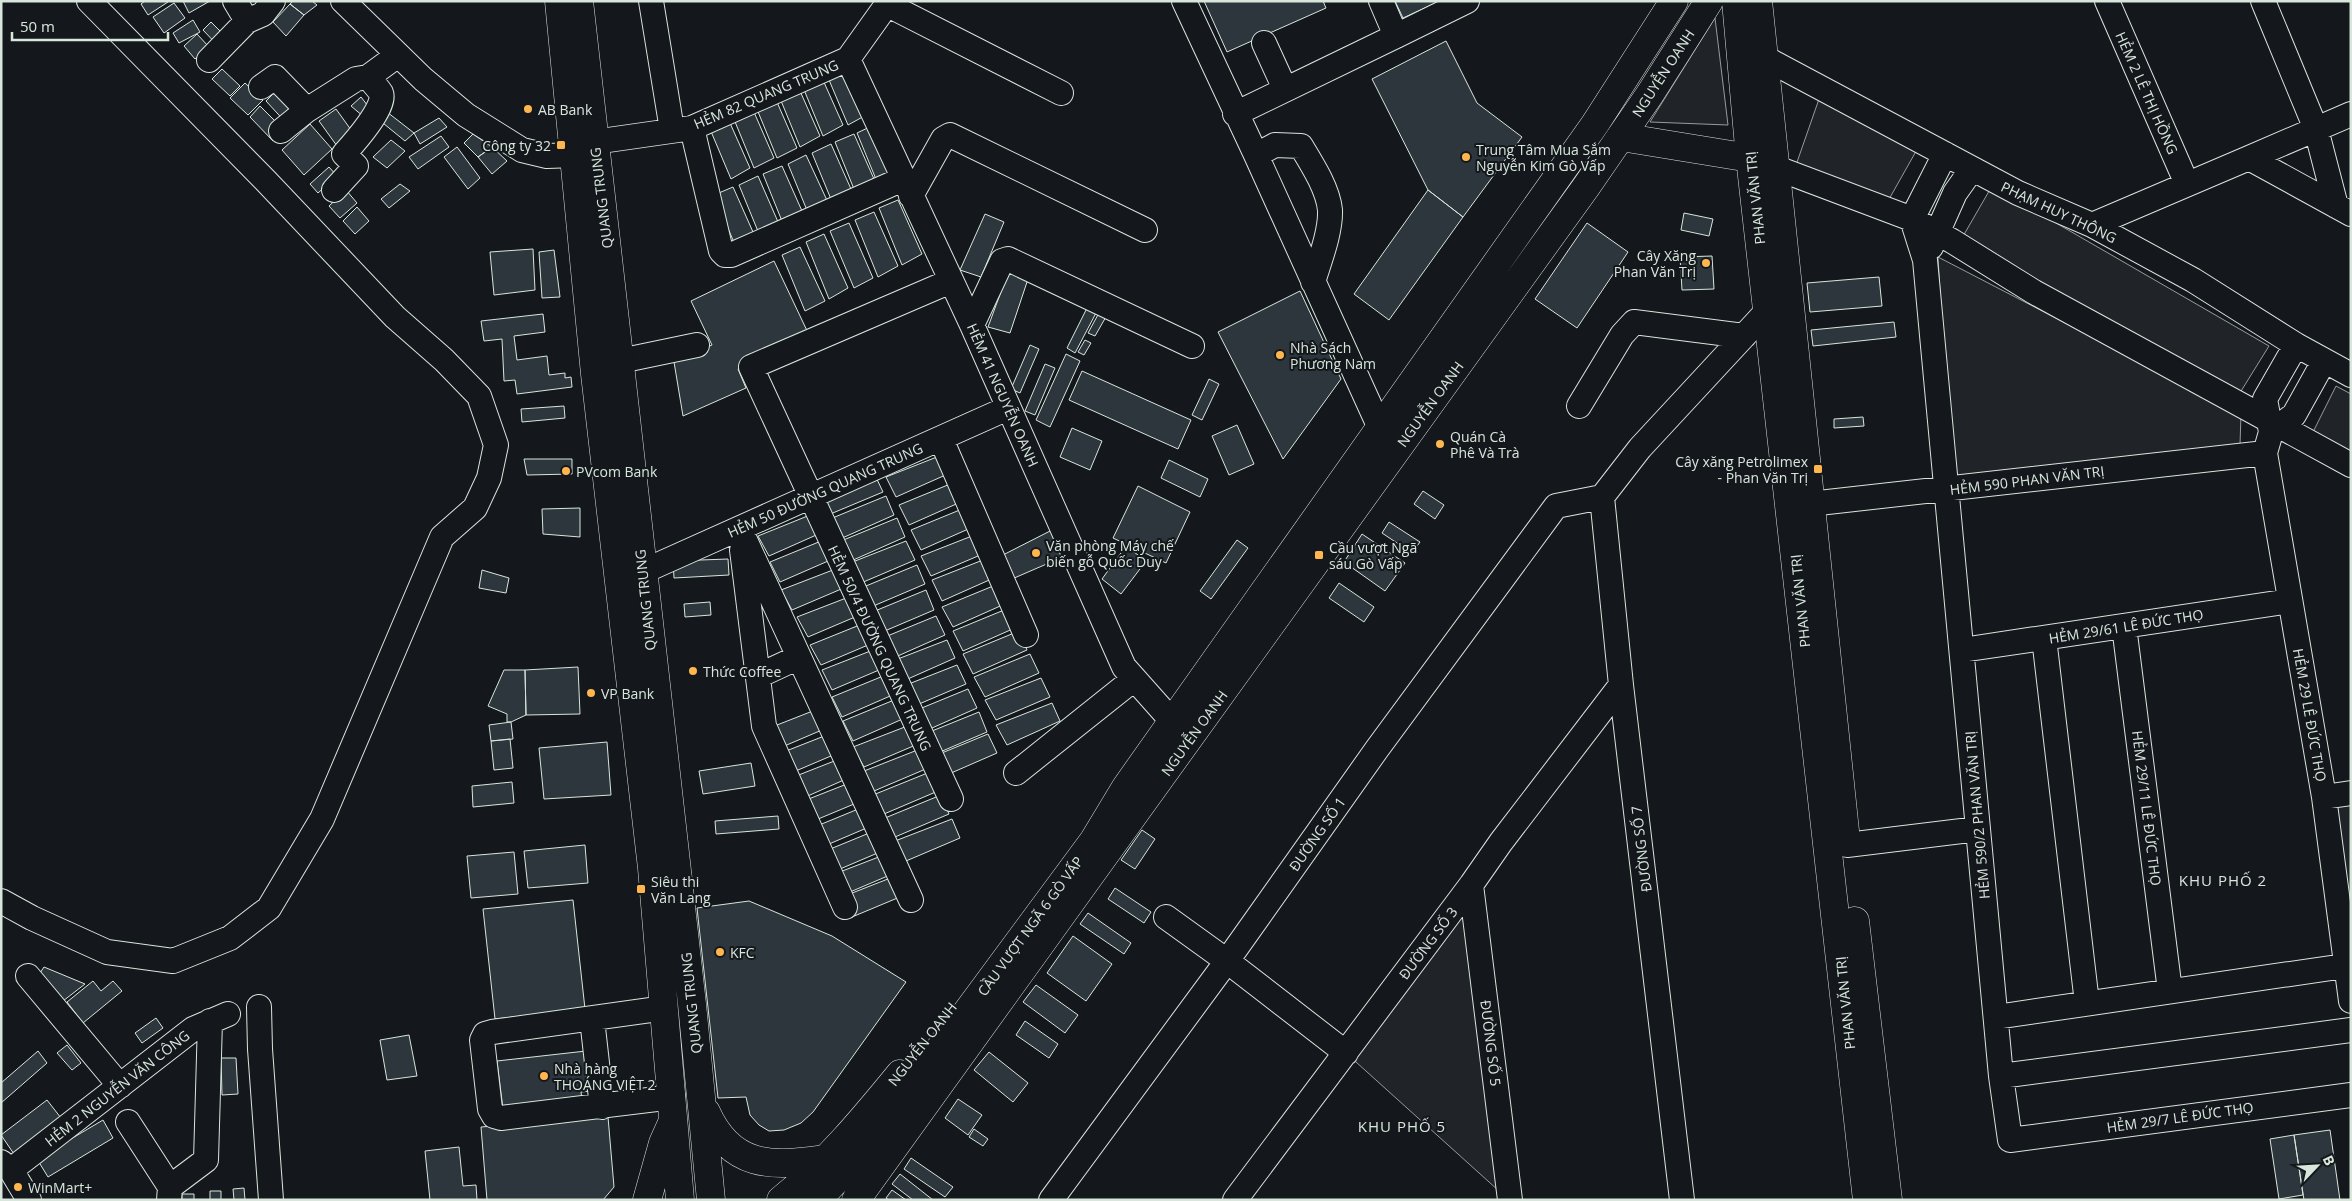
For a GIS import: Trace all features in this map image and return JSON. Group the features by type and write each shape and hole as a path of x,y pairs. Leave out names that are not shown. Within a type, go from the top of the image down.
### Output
{"main road":[{"name":"QUANG TRUNG","path":"559,1 584,149 612,369 642,572 692,1004 711,1200"},
{"name":"QUANG TRUNG","path":"579,1 584,149"},
{"name":"NGUYỄN OANH","path":"872,1200 1119,857 1135,794 1172,722 1595,124 1674,1"},
{"name":"NGUYỄN OANH","path":"1102,846 1135,794 1621,137 1709,1"},
{"name":"PHAN VĂN TRỊ","path":"1736,1 1762,163 1800,505 1867,1200"},
{"name":"PHAN VĂN TRỊ","path":"1758,1 1763,57 1762,163 1768,310 1800,505 1847,845 1888,1200"},
{"path":"1621,137 1762,163"},
{"name":"QUANG TRUNG","path":"612,369 652,868 674,1107 680,1200"},
{"name":"NGUYỄN OANH","path":"800,1197 824,1159 880,1098 914,1057 1079,828 1098,807 1135,794"},
{"name":"CẦU VƯỢT NGÃ 6 GÒ VẤP","path":"800,1197 865,1150 1102,846"},
{"name":"CẦU VƯỢT NGÃ 6 GÒ VẤP","path":"856,1200 1102,846"},
{"path":"665,1008 692,1004"},
{"path":"702,1104 711,1125 724,1141 750,1160 780,1163 824,1159"},
{"path":"647,1200 674,1107"}],"street":[{"path":"1,901 32,918 107,952 173,961 230,938 269,908 322,819 442,537 475,508 489,478 496,445 479,396 444,360 395,317 265,180 89,1"},
{"path":"235,1 247,21"},
{"path":"209,60 247,21 262,14 273,1"},
{"name":"HẺM 82 QUANG TRUNG","path":"343,1 398,55 466,115 522,150 547,156 682,129 848,59"},
{"path":"651,1 682,129 721,251 725,255 731,255 907,187 943,139 950,135 1145,230"},
{"path":"1184,1 1380,428"},
{"path":"1381,1 1396,36"},
{"path":"1235,114 1467,1"},
{"name":"HẺM 2 LÊ THỊ HỒNG","path":"2107,1 2187,184"},
{"path":"2263,1 2316,129 2343,210"},
{"path":"848,59 882,10 888,6 1061,94"},
{"path":"1264,43 1285,89"},
{"path":"281,131 307,110 356,79 368,77 398,55"},
{"name":"PHẠM HUY THÔNG","path":"1763,57 2018,193 2092,225 2193,280 2296,345 2351,375"},
{"name":"HẺM 41 NGUYỄN OANH","path":"848,59 972,325 1124,667 1172,722"},
{"path":"261,87 275,76 307,110"},
{"path":"334,190 356,166 344,154 373,118 381,98 381,93 368,77"},
{"path":"2092,225 2351,114"},
{"path":"1256,155 1275,145 1301,146 1320,177 1330,210 1324,247 1313,282"},
{"path":"1912,219 1945,154"},
{"path":"2248,158 2343,210"},
{"path":"1762,163 1912,219 2271,433 2351,465"},
{"path":"1925,260 1955,193 1972,169"},
{"name":"HẺM 590/2 PHAN VĂN TRỊ","path":"1912,219 1925,260 2001,1076 2010,1140"},
{"path":"972,325 1002,261 1008,259 1192,346"},
{"name":"HẺM 50/4 ĐƯỜNG QUANG TRUNG","path":"950,800 751,367 951,281"},
{"path":"1602,497 1640,448 1768,310"},
{"path":"1579,406 1622,335 1634,322 1744,336"},
{"path":"612,369 698,345"},
{"name":"HẺM 29 LÊ ĐỨC THỌ","path":"2296,345 2265,400 2271,433 2290,601 2324,797 2349,965 2351,1001"},
{"path":"2271,433 2294,415 2324,361"},
{"name":"HẺM 50 ĐƯỜNG QUANG TRUNG","path":"642,572 1008,408"},
{"name":"HẺM 590 PHAN VĂN TRỊ","path":"1800,505 1947,489 2271,433"},
{"path":"941,439 1026,635"},
{"name":"ĐƯỜNG SỐ 7","path":"1602,497 1621,685 1682,1200"},
{"name":"ĐƯỜNG SỐ 1","path":"1050,1200 1227,961 1377,749 1556,506 1602,497"},
{"path":"740,529 911,900"},
{"path":"740,529 764,726 845,907"},
{"name":"HẺM 29/61 LÊ ĐỨC THỌ","path":"1962,650 2290,601"},
{"name":"HẺM 29/11 LÊ ĐỨC THỌ","path":"2124,626 2170,991"},
{"path":"2044,638 2087,1003"},
{"path":"758,676 799,657"},
{"path":"1016,773 1134,679"},
{"name":"ĐƯỜNG SỐ 3","path":"1235,1200 1471,885 1501,842 1621,685"},
{"path":"2324,797 2351,793"},
{"path":"1847,845 1978,829"},
{"name":"ĐƯỜNG SỐ 5","path":"1471,885 1510,1200"},
{"path":"1166,917 1227,961 1346,1053"},
{"path":"1996,1017 2349,965"},
{"path":"28,976 120,1086"},
{"path":"259,1007 260,1049 271,1200"},
{"path":"665,1008 492,1032 485,1034 482,1040 490,1110 494,1116 501,1118 602,1107 674,1107"},
{"name":"HẺM 2 NGUYỄN VĂN CÔNG","path":"6,1166 120,1086 193,1029 219,1018 206,1160 170,1194"},
{"path":"592,1019 602,1107"},
{"path":"2001,1076 2351,1030"},
{"name":"HẺM 29/7 LÊ ĐỨC THỌ","path":"2010,1140 2351,1094"},
{"path":"128,1122 170,1194"},
{"path":"6,1166 29,1200"}],"shaded area":[{"path":"1715,18 1728,125 1650,122"},
{"path":"1819,99 1919,146 1888,201 1796,165"},
{"path":"1992,186 2269,346 2238,396 1962,238"},
{"path":"1938,257 2241,414 2240,445 1951,479"},
{"path":"2336,386 2351,394 2351,458 2311,436"},
{"path":"2351,793 2351,965 2324,797"},
{"path":"1471,885 1509,1200 1346,1053"}],"building":[{"path":"145,1 168,2 148,15 141,4"},
{"path":"183,1 210,1 189,13"},
{"path":"293,1 312,1 317,5 304,15 290,4"},
{"path":"1204,1 1323,1 1326,8 1227,52"},
{"path":"1395,1 1440,1 1403,18"},
{"path":"174,3 185,18 164,33 153,17"},
{"path":"290,4 304,15 286,36 273,22"},
{"path":"193,20 200,32 179,43 173,33"},
{"path":"211,22 229,40 221,49 203,30"},
{"path":"197,34 209,47 195,59 184,46"},
{"path":"1446,41 1477,103 1522,137 1463,217 1428,190 1372,79"},
{"path":"843,60 868,114 848,125 824,68"},
{"path":"222,69 240,86 230,96 212,79"},
{"path":"819,71 843,125 823,136 800,80"},
{"path":"796,82 820,136 800,147 777,91"},
{"path":"245,83 263,100 248,115 230,98"},
{"path":"275,92 298,118 289,126 266,101"},
{"path":"773,93 797,148 777,158 754,102"},
{"path":"361,97 378,119 370,122 351,106"},
{"path":"750,103 774,158 754,168 731,112"},
{"path":"260,106 284,130 273,141 250,117"},
{"path":"336,109 354,134 337,146 319,121"},
{"path":"387,112 414,133 405,141 378,119"},
{"path":"726,114 750,168 731,179 707,122"},
{"path":"439,118 447,127 420,144 414,133"},
{"path":"310,124 332,149 304,175 282,150"},
{"path":"876,124 900,179 880,189 857,133"},
{"path":"473,134 492,147 478,157 464,143"},
{"path":"854,134 878,188 858,199 835,142"},
{"path":"441,136 449,147 418,169 409,157"},
{"path":"391,140 405,151 387,168 373,157"},
{"path":"831,144 855,198 835,209 812,153"},
{"path":"457,147 480,178 468,189 444,157"},
{"path":"492,147 507,161 492,174 478,157"},
{"path":"806,155 831,209 811,220 788,164"},
{"path":"782,166 806,220 786,231 763,174"},
{"path":"329,167 337,176 318,193 310,184"},
{"path":"758,176 782,231 762,241 739,185"},
{"path":"400,184 410,191 389,208 381,199"},
{"path":"733,187 757,241 738,252 714,195"},
{"path":"346,190 357,203 340,218 329,206"},
{"path":"1428,190 1463,217 1389,320 1354,294"},
{"path":"898,200 922,254 902,265 879,208"},
{"path":"357,207 369,221 355,234 343,221"},
{"path":"874,212 898,266 878,277 855,220"},
{"path":"1684,213 1713,219 1709,236 1681,230"},
{"path":"985,214 1004,222 981,277 960,270"},
{"path":"849,223 873,278 854,288 830,231"},
{"path":"1587,223 1628,252 1577,328 1535,299"},
{"path":"824,234 848,288 829,299 806,242"},
{"path":"800,247 825,301 805,311 782,255"},
{"path":"533,249 535,290 494,295 490,252"},
{"path":"554,250 560,297 542,298 539,252"},
{"path":"1712,256 1714,289 1682,290 1680,257"},
{"path":"774,261 810,337 738,369 746,388 683,416 674,362 712,345 691,301"},
{"path":"1009,270 1029,276 1010,333 988,327"},
{"path":"1879,277 1882,306 1810,312 1807,283"},
{"name":"Nhà Sách Phương Nam","path":"1300,291 1341,379 1283,459 1218,332"},
{"path":"1087,308 1096,313 1075,353 1067,348"},
{"path":"1100,311 1107,315 1095,336 1088,333"},
{"path":"543,314 545,332 514,336 517,360 547,356 549,375 565,373 565,378 571,377 572,387 517,394 515,380 504,381 502,339 484,341 481,321"},
{"path":"1894,322 1896,337 1813,346 1811,330"},
{"path":"1085,340 1091,343 1084,355 1078,352"},
{"path":"1030,345 1039,349 1020,393 1011,389"},
{"path":"1066,354 1080,361 1050,427 1036,420"},
{"path":"1045,364 1055,368 1035,415 1025,411"},
{"path":"1082,371 1191,420 1178,449 1069,400"},
{"path":"1209,379 1219,384 1202,420 1192,415"},
{"path":"564,406 565,418 522,422 521,409"},
{"path":"1863,417 1864,426 1834,428 1834,419"},
{"path":"1237,425 1254,464 1229,475 1212,436"},
{"path":"1072,428 1102,441 1090,470 1060,457"},
{"path":"942,455 950,473 896,497 886,477"},
{"path":"524,459 572,459 572,474 527,475"},
{"path":"1169,460 1208,479 1200,497 1161,478"},
{"path":"874,473 883,492 828,515 818,496"},
{"path":"955,482 963,501 909,525 899,505"},
{"path":"1138,486 1190,512 1166,563 1113,538"},
{"path":"1423,491 1444,505 1435,519 1414,504"},
{"path":"886,496 894,515 840,539 830,519"},
{"path":"967,507 975,526 921,550 911,530"},
{"path":"580,508 580,537 543,534 542,509"},
{"path":"815,513 823,532 769,556 758,536"},
{"path":"897,518 905,537 851,561 841,541"},
{"path":"1389,522 1420,542 1412,553 1382,533"},
{"name":"Văn phòng Máy chế biến gỗ Quốc Duy","path":"1054,529 1065,556 1012,579 1001,556"},
{"path":"977,534 985,553 931,576 921,556"},
{"path":"1362,534 1405,563 1385,591 1344,562"},
{"path":"826,539 835,558 780,582 770,562"},
{"path":"1237,540 1248,548 1211,599 1200,591"},
{"path":"906,541 915,560 861,583 850,563"},
{"path":"1126,546 1146,561 1121,594 1102,579"},
{"path":"988,558 996,577 942,601 932,580"},
{"path":"728,559 729,575 674,578 673,561"},
{"path":"917,565 925,584 871,607 861,588"},
{"path":"838,568 846,587 792,610 781,590"},
{"path":"482,570 509,578 506,593 479,588"},
{"path":"1339,583 1374,607 1364,622 1329,598"},
{"path":"998,584 1007,603 953,627 942,607"},
{"path":"926,590 934,610 880,633 870,613"},
{"path":"854,595 862,614 808,637 797,617"},
{"path":"710,602 711,615 685,617 684,604"},
{"path":"1009,608 1017,627 963,651 953,631"},
{"path":"936,616 945,635 891,659 880,639"},
{"path":"867,622 875,642 821,665 810,645"},
{"path":"1019,631 1027,650 973,674 963,654"},
{"path":"947,640 955,658 901,682 890,662"},
{"path":"878,648 886,667 832,690 822,670"},
{"path":"1030,654 1039,673 985,697 974,677"},
{"path":"957,665 966,684 912,707 901,687"},
{"path":"578,667 580,714 526,715 525,670"},
{"path":"504,670 525,670 526,715 511,722 507,722 507,714 488,706"},
{"path":"888,674 897,693 842,717 832,697"},
{"path":"1041,678 1050,697 996,720 985,700"},
{"path":"968,689 977,708 923,732 912,712"},
{"path":"899,698 907,717 853,741 843,721"},
{"path":"1052,703 1060,721 1007,745 996,725"},
{"path":"828,705 836,724 782,747 772,727"},
{"path":"979,712 987,732 933,755 922,735"},
{"path":"511,722 513,739 491,741 489,725"},
{"path":"910,725 918,744 864,767 853,747"},
{"path":"837,731 845,750 791,773 781,753"},
{"path":"988,734 997,753 942,777 932,757"},
{"path":"510,739 513,768 494,770 491,741"},
{"path":"607,742 611,795 544,799 539,748"},
{"path":"920,749 928,768 874,791 864,771"},
{"path":"847,756 855,775 801,799 791,778"},
{"path":"751,763 755,786 703,794 699,771"},
{"path":"930,772 938,791 884,814 873,795"},
{"path":"857,780 866,799 811,822 801,802"},
{"path":"512,782 514,803 473,807 472,786"},
{"path":"941,795 949,814 895,837 885,818"},
{"path":"868,805 876,824 822,847 812,828"},
{"path":"778,816 779,829 716,834 715,821"},
{"path":"952,819 960,838 906,861 895,841"},
{"path":"879,829 887,849 833,872 823,852"},
{"path":"1142,830 1155,839 1135,869 1121,860"},
{"path":"585,845 588,883 528,888 524,851"},
{"path":"514,852 518,894 471,898 467,856"},
{"path":"889,853 897,872 843,895 832,875"},
{"path":"898,875 907,894 852,917 842,897"},
{"path":"1115,888 1151,912 1144,923 1108,899"},
{"path":"573,900 585,1009 495,1019 483,909"},
{"path":"749,901 832,936 906,982 813,1112 801,1123 784,1130 769,1131 759,1125 750,1115 746,1097 718,1098 697,908"},
{"path":"1088,913 1131,943 1124,954 1080,924"},
{"path":"1073,936 1112,964 1086,1001 1047,973"},
{"path":"44,967 85,984 63,1001 40,973"},
{"path":"93,981 101,991 113,981 122,991 83,1023 67,1002"},
{"path":"1036,985 1078,1015 1065,1033 1023,1002"},
{"path":"156,1018 163,1028 142,1043 135,1033"},
{"path":"1025,1021 1058,1044 1049,1058 1016,1035"},
{"path":"409,1035 417,1076 387,1080 380,1040"},
{"path":"67,1045 81,1063 72,1070 57,1053"},
{"path":"38,1051 47,1063 1,1103 1,1083"},
{"name":"Nhà hàng THOÁNG VIỆT 2","path":"586,1051 591,1091 581,1092 582,1100 503,1109 497,1061"},
{"path":"989,1052 1028,1083 1013,1102 974,1070"},
{"path":"221,1058 236,1058 238,1094 222,1095"},
{"path":"958,1099 982,1115 968,1135 945,1118"},
{"path":"47,1100 61,1118 14,1154 1,1135"},
{"path":"608,1117 614,1187 603,1200 487,1200 481,1127"},
{"path":"103,1120 113,1138 48,1177 37,1159"},
{"path":"974,1129 988,1139 983,1146 969,1137"},
{"path":"2330,1130 2340,1200 2304,1200 2294,1135"},
{"path":"2294,1135 2303,1195 2279,1199 2270,1139"},
{"path":"459,1147 463,1186 476,1185 477,1200 430,1200 425,1151"},
{"path":"911,1158 953,1187 945,1197 904,1169"},
{"path":"900,1174 933,1200 913,1200 892,1184"},
{"path":"244,1188 245,1200 234,1200 233,1189"},
{"path":"892,1190 906,1200 889,1200 886,1198"},
{"path":"210,1191 221,1191 221,1200 210,1200"},
{"path":"182,1194 194,1194 194,1200 182,1200"}],"place":[{"name":"AB Bank","path":"528,109"},
{"name":"Công ty 32","path":"561,145"},
{"name":"Trung Tâm Mua Sắm Nguyễn Kim Gò Vấp","path":"1466,157"},
{"name":"Cây Xăng Phan Văn Trị","path":"1706,263"},
{"name":"Nhà Sách Phương Nam","path":"1280,355"},
{"name":"Quán Cà Phê Và Trà","path":"1440,444"},
{"name":"Cây xăng Petrolimex - Phan Văn Trị","path":"1818,469"},
{"name":"PVcom Bank","path":"566,471"},
{"name":"Văn phòng Máy chế biến gỗ Quốc Duy","path":"1036,553"},
{"name":"Cầu vượt Ngã sáu Gò Vấp","path":"1319,555"},
{"name":"Thức Coffee","path":"693,671"},
{"name":"VP Bank","path":"591,693"},
{"name":"Siêu thi Văn Lang","path":"641,889"},
{"name":"KFC","path":"720,952"},
{"name":"Nhà hàng THOÁNG VIỆT 2","path":"544,1076"},
{"name":"WinMart+","path":"18,1187"}],"district":[{"name":"KHU PHỐ 2","path":"2223,880"},
{"name":"KHU PHỐ 5","path":"1402,1126"}]}
